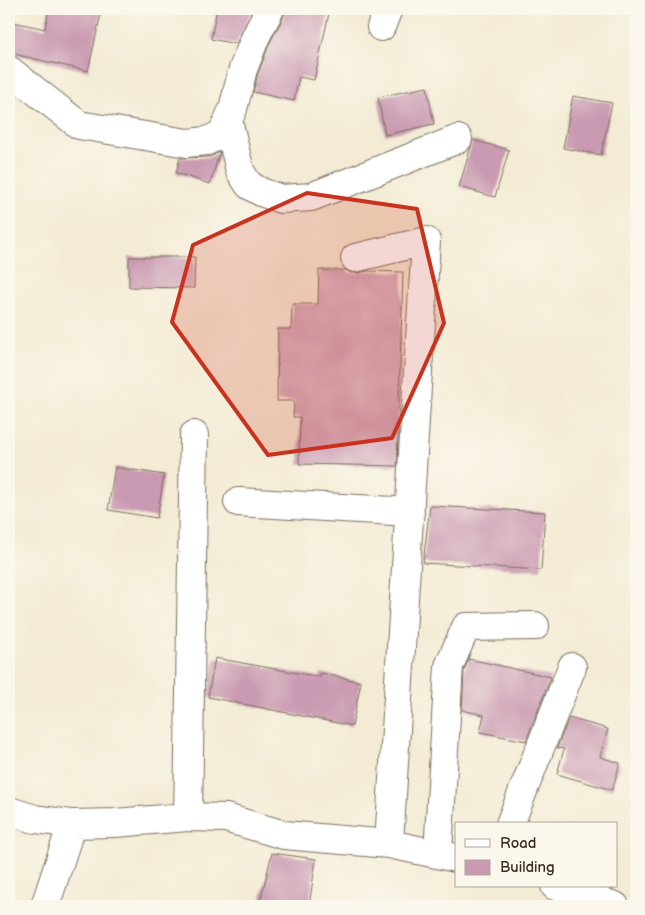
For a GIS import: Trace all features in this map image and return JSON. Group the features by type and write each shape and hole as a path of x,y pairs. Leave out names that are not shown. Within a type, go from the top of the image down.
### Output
{"street":[{"path":"9,70 79,125 187,143 207,142 222,134 233,108 243,69 256,36 270,9"},
{"path":"228,120 240,170 249,185 261,192 281,199 311,197 458,139"},
{"path":"355,258 426,241 389,844"},
{"path":"188,817 194,435"},
{"path":"238,502 410,512"},
{"path":"9,811 35,819 72,824 115,823 188,817 226,818 284,835 389,844 447,856 449,666 452,658 466,627 535,626"},
{"path":"511,822 572,667"},
{"path":"45,906 72,824"},
{"path":"559,894 615,906"}],"highlighted area":[{"path":"307,193 417,209 444,323 392,438 268,455 172,322 193,245"}],"building":[{"path":"49,9 102,9 88,71 9,53 9,21 45,29"},
{"path":"217,9 253,9 236,44 211,39"},
{"path":"286,9 330,9 314,80 299,77 294,101 253,92 270,42"},
{"path":"427,87 434,124 385,135 378,97"},
{"path":"573,96 612,103 601,155 563,148"},
{"path":"473,140 509,150 495,197 459,187"},
{"path":"220,152 210,184 176,173 180,158 209,157"},
{"path":"129,257 195,257 194,288 129,287"},
{"path":"319,270 346,270 351,273 368,271 403,272 397,466 299,464 300,417 293,417 294,401 277,401 278,329 291,329 292,304 318,304"},
{"path":"115,467 164,475 157,518 108,510"},
{"path":"430,506 545,512 541,570 423,563"},
{"path":"215,658 320,677 321,673 361,682 352,726 208,697"},
{"path":"469,659 551,677 526,741 480,732 484,715 462,710 464,670"},
{"path":"569,718 608,729 600,757 620,763 612,790 557,774 564,749 557,748"},
{"path":"272,853 316,859 309,906 259,906"}]}
